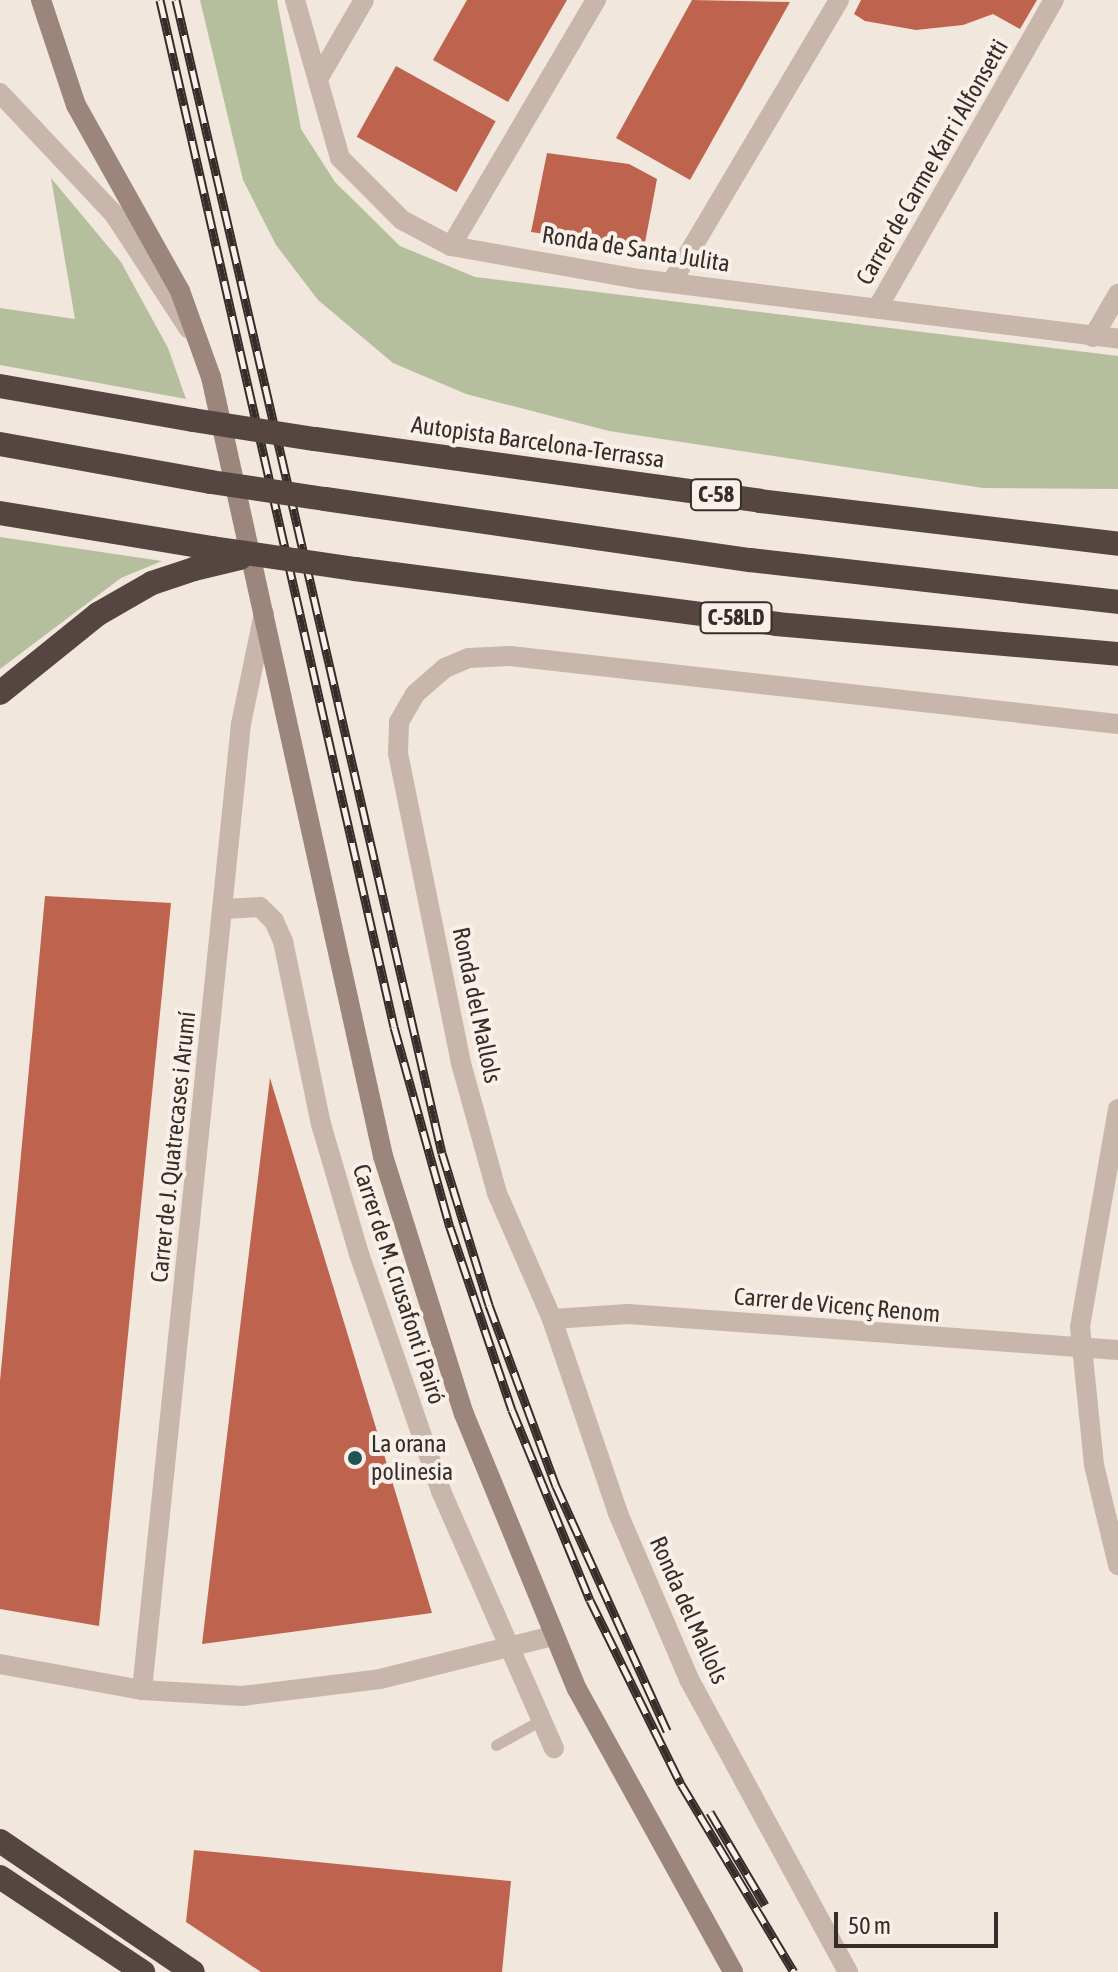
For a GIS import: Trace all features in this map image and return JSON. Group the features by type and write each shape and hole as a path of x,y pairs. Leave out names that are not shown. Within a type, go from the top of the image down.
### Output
{"highway":[{"name":"Autopista Barcelona-Terrassa","path":"0,386 315,439 760,501 1118,544"},
{"path":"0,444 211,482 750,560 1118,602"},
{"name":"C-58LD","path":"0,513 355,569 776,624 1118,654"},
{"path":"0,693 98,614 152,583 194,569 258,555"},
{"path":"0,1841 193,1972"},
{"path":"0,1877 143,1972"}],"main road":[{"path":"41,0 76,105 172,277 202,347 264,612 383,1156 453,1384 553,1636 588,1711 733,1972"}],"street":[{"name":"Ronda de Santa Julita","path":"295,0 340,158 402,220 451,246 671,283 1118,339"},
{"path":"318,79 364,0"},
{"path":"451,246 596,0"},
{"path":"671,283 839,0"},
{"name":"Carrer de Carme Karr i Alfonsetti","path":"878,307 1054,0"},
{"path":"0,93 114,214 202,347"},
{"path":"1093,337 1118,294"},
{"name":"Carrer de J. Quatrecases i Arumí","path":"142,1690 241,724 264,612"},
{"name":"Ronda del Mallols","path":"848,1972 689,1679 618,1513 552,1319 497,1193 461,1063 398,753 399,722 415,694 445,668 468,658 510,656 1118,724"},
{"name":"Carrer de M. Crusafont i Pairó","path":"224,909 260,907 274,921 283,941 321,1124 359,1254 441,1491 554,1748"},
{"path":"1118,1109 1083,1292 1084,1349 1094,1465 1118,1565"},
{"name":"Carrer de Vicenç Renom","path":"552,1319 628,1314 1118,1350"},
{"path":"0,1664 142,1690 242,1696 380,1679 509,1650 553,1636"}],"lane":[{"path":"496,1745 541,1720"}],"green space":[{"path":"200,0 277,0 301,129 335,182 400,246 475,277 1118,356 1118,489 983,488 609,431 466,394 393,363 318,300 276,245 243,180"},
{"path":"51,178 121,262 168,348 186,399 0,365 0,308 75,319"},
{"path":"0,537 162,561 121,578 0,669"}],"building":[{"path":"467,0 567,0 508,102 433,60"},
{"path":"692,0 790,2 690,180 616,138"},
{"path":"861,0 1037,0 1020,29 993,14 963,25 916,30 865,21 854,14"},
{"path":"396,66 496,121 456,192 357,137"},
{"path":"547,153 629,164 657,179 644,248 531,232"},
{"path":"45,896 171,903 99,1626 0,1609 0,1381"},
{"path":"270,1078 432,1613 202,1644"},
{"path":"194,1850 511,1881 502,1972 261,1972 186,1922"}],"railway":[{"path":"160,0 394,1027 450,1227 512,1410 590,1600 681,1784 794,1972"},
{"path":"176,0 442,1153 489,1305 556,1486 667,1731"},
{"path":"710,1812 765,1905"}],"place":[{"name":"La orana polinesia","path":"355,1458"}]}
